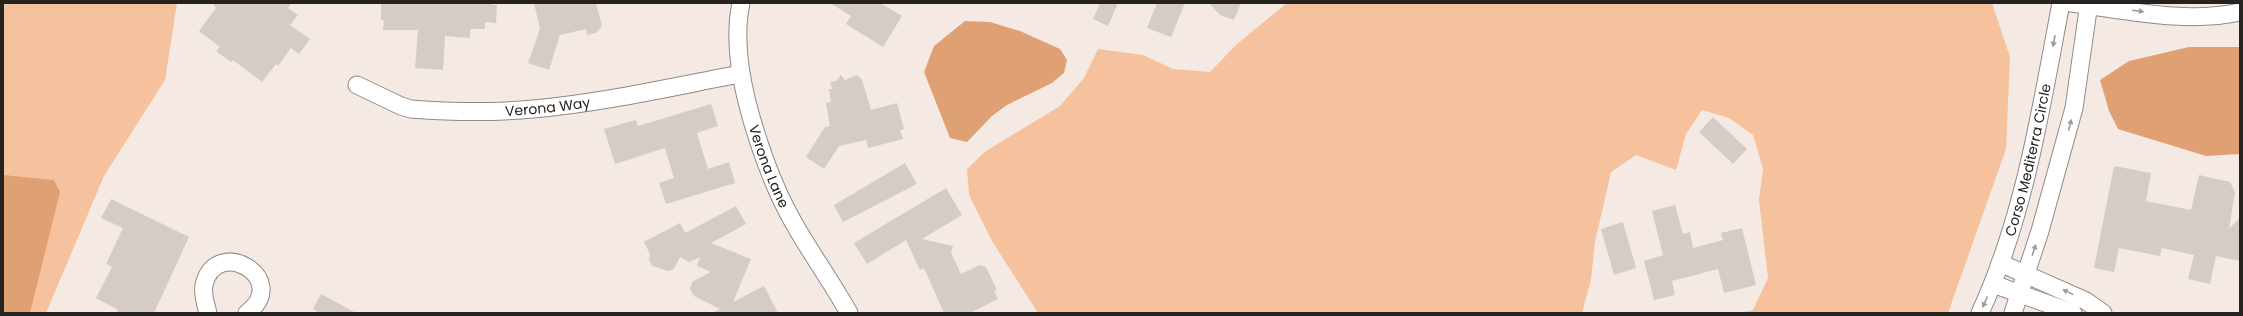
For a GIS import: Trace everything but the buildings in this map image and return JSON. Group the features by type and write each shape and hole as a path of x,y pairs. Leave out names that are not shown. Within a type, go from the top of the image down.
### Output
{"street":[{"name":"Verona Lane","path":"741,3 738,40 740,74 753,126 778,192 849,313"},
{"name":"Corso Mediterra Circle","path":"1980,313 1993,284 2028,171 2061,3"},
{"path":"2071,3 2197,17 2226,15 2240,12"},
{"name":"Corso Mediterra Circle","path":"2013,313 2040,231 2074,108 2089,4"},
{"name":"Verona Way","path":"357,85 401,106 411,109 508,110 590,102 740,74"},
{"path":"208,313 204,286 211,272 218,264 228,262 241,263 249,267 259,281 261,290 260,298 255,307 248,313"},
{"path":"2000,263 2086,301 2100,313"},
{"path":"1993,284 2073,313"}],"shaded area":[{"path":"3,3 177,3 165,80 104,176 46,313 3,313"},
{"path":"1287,3 1992,3 2010,57 2006,149 1948,313 1739,313 1753,310 1768,278 1759,200 1763,169 1753,135 1729,118 1702,110 1686,134 1676,170 1636,155 1611,172 1595,242 1591,279 1582,313 1038,313 992,241 969,195 967,169 986,151 1060,106 1084,78 1098,49 1143,55 1173,69 1210,72 1237,44"},
{"path":"965,21 990,22 1020,31 1060,49 1067,60 1064,73 1052,83 1007,105 992,116 967,142 950,138 924,72 934,46"},
{"path":"2189,47 2240,47 2240,154 2206,156 2118,129 2109,111 2100,80 2129,61"},
{"path":"3,175 54,180 60,192 30,313 3,313"}]}
